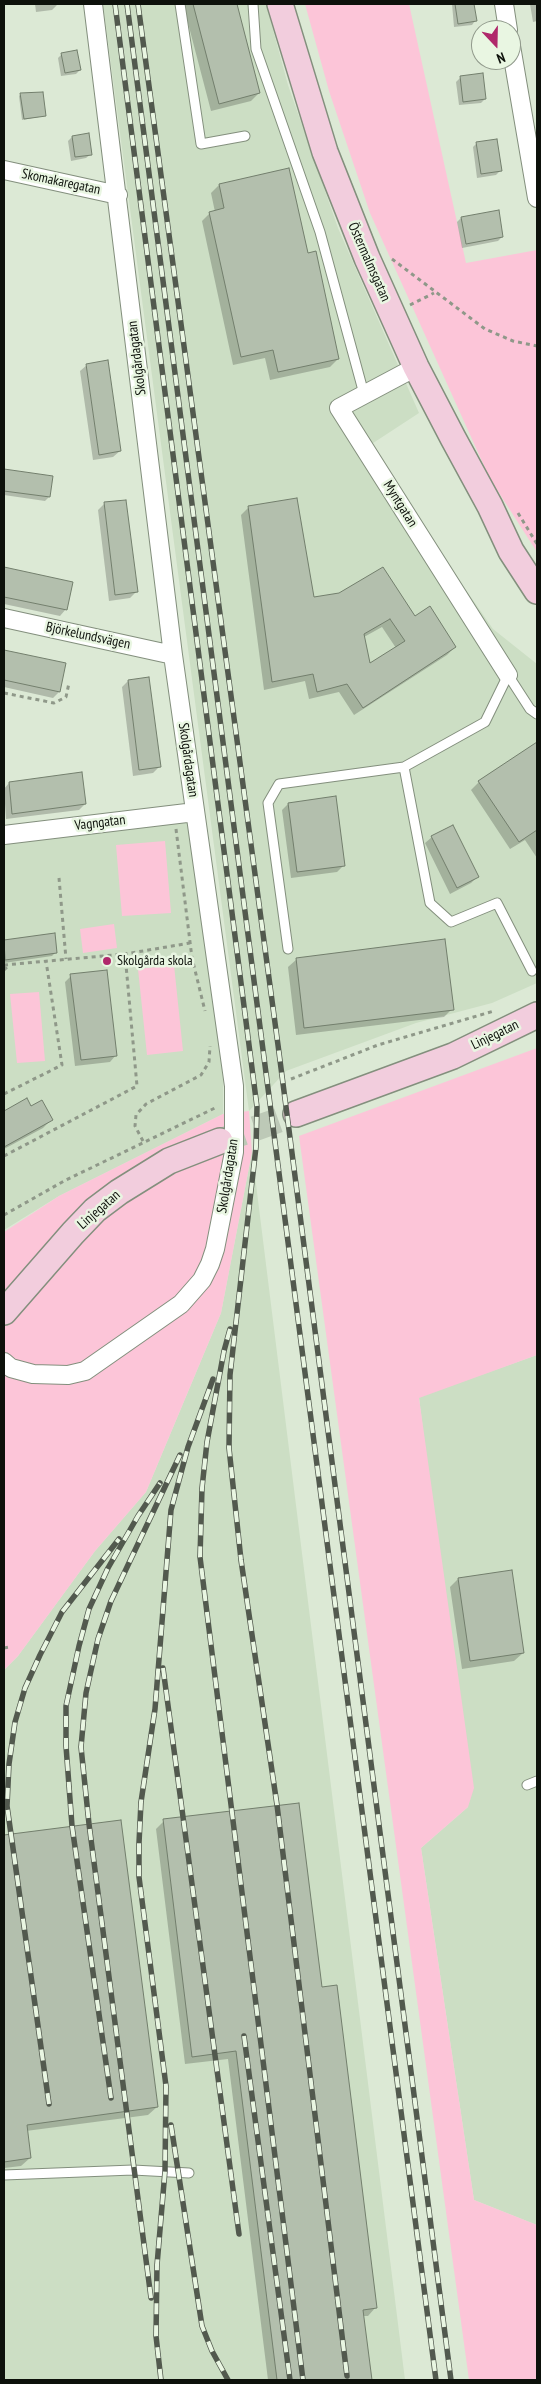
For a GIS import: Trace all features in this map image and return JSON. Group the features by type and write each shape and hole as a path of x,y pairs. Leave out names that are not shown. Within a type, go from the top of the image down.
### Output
{"main road":[{"name":"Östermalmsgatan","path":"280,4 325,152 345,207 416,367 490,506 511,551 537,591"},
{"name":"Östermalmsgatan","path":"490,506 522,543 537,566"},
{"name":"Linjegatan","path":"296,1114 453,1056 537,1015"},
{"name":"Linjegatan","path":"453,1056 511,1042 537,1033"},
{"name":"Linjegatan","path":"4,1312 95,1210 119,1192 169,1161 220,1141"}],"street":[{"name":"Skolgårdagatan","path":"4,1362 11,1368 33,1374 68,1375 85,1371 181,1304 202,1280 210,1264 215,1249 234,1152 234,1086 173,655 118,195 93,4"},
{"path":"504,4 506,20"},
{"path":"515,70 537,198"},
{"name":"Skomakaregatan","path":"4,170 118,195"},
{"name":"Myntgatan","path":"416,367 339,408 508,675"},
{"name":"Björkelundsvägen","path":"4,618 173,655"},
{"name":"Vagngatan","path":"4,836 195,812"}],"lane":[{"path":"180,4 202,144 245,136"},
{"path":"253,4 256,49 320,232 364,394"},
{"path":"508,675 530,709 537,714"},
{"path":"288,949 268,803 279,784 404,767 485,722 508,675"},
{"path":"404,767 430,904 451,922 497,904 532,971"},
{"path":"527,1785 537,1781"},
{"path":"4,2175 134,2170 189,2173"}],"path":[{"path":"387,255 434,293 485,329 513,341 537,346"},
{"path":"392,314 434,293"},
{"path":"4,693 54,703 66,697 69,683"},
{"path":"174,814 190,942 205,1014"},
{"path":"58,878 66,960"},
{"path":"4,965 125,954 190,942"},
{"path":"4,1156 137,1086 125,954"},
{"path":"4,1094 62,1065 46,961"},
{"path":"4,970 9,964"},
{"path":"291,1079 378,1045 502,1009"},
{"path":"143,1141 135,1126 136,1115 146,1104 201,1075 209,1062 210,1043"},
{"path":"4,1215 64,1181 143,1141 223,1104"},
{"path":"4,1648 10,1647"}],"shaded area":[{"path":"103,4 266,4 288,85 338,228 419,413 367,447 493,629 537,664 537,983 492,1003 416,1023 286,1071 249,1111"},
{"path":"305,4 409,4 466,263 537,250 537,552 490,479 370,213 329,91"},
{"name":"Skolgårda skola","path":"196,812 223,1079 223,1114 59,1196 4,1230 4,843"},
{"path":"165,841 171,913 122,916 116,845"},
{"path":"114,924 117,948 83,953 80,929"},
{"path":"174,965 183,1051 147,1055 138,969"},
{"path":"39,992 45,1061 17,1063 10,994"},
{"path":"537,1048 537,1355 419,1398 474,1788 468,1807 421,1848 474,2200 537,2225 537,2380 469,2380 299,1136"},
{"path":"249,1111 252,1152 221,1313 146,1492 95,1551 18,1656 4,1670 4,1232 59,1196 223,1114"},
{"path":"252,1152 405,2380 4,2380 4,1670 18,1656 95,1551 146,1492 221,1313"},
{"path":"537,1355 537,2225 474,2200 421,1848 468,1807 419,1397"}],"building":[{"path":"193,4 237,4 260,93 219,104"},
{"path":"455,4 474,4 477,20 458,24"},
{"path":"77,50 81,70 65,73 61,53"},
{"path":"483,73 486,99 463,102 460,76"},
{"path":"43,92 46,116 24,119 20,93"},
{"path":"89,133 92,155 75,157 72,136"},
{"path":"497,139 502,171 481,174 476,142"},
{"path":"289,168 308,253 316,251 339,359 278,372 273,350 241,357 209,212 224,208 219,184"},
{"path":"499,210 503,237 466,244 461,217"},
{"path":"108,360 121,451 99,455 86,364"},
{"path":"4,469 53,476 50,497 4,491"},
{"path":"297,498 314,597 339,593 383,567 415,616 430,606 456,647 363,708 347,684 317,692 313,674 272,682 248,506","holes":["390,619 405,641 370,663 364,634"]},
{"path":"126,500 138,592 115,595 104,502"},
{"path":"4,567 73,582 67,610 4,597"},
{"path":"4,650 66,663 60,692 4,680"},
{"path":"149,677 161,767 139,770 128,680"},
{"path":"537,742 537,830 519,842 478,781"},
{"path":"82,772 86,804 12,814 9,782"},
{"path":"336,796 345,866 297,872 288,803"},
{"path":"453,825 479,877 457,888 431,836"},
{"path":"55,933 57,953 5,960 4,940"},
{"path":"445,939 454,1010 304,1028 296,958"},
{"path":"107,970 117,1056 81,1060 70,974"},
{"path":"27,1098 31,1106 42,1100 53,1120 4,1147 4,1111"},
{"path":"512,1570 524,1653 470,1661 458,1578"},
{"path":"299,1803 322,1987 337,1985 377,2308 363,2310 372,2380 277,2380 236,2051 192,2057 163,1819"},
{"path":"121,1820 158,2107 27,2125 31,2158 4,2162 4,1835"}],"tunnel":[{"path":"220,1141 296,1114"}],"railway":[{"path":"115,4 257,1107 256,1147 230,1375 229,1448 241,1560 277,1805 347,2376"},
{"path":"127,4 436,2380"},
{"path":"138,4 278,1045 451,2380"},
{"path":"230,1329 207,1442 202,1488 200,1557 303,2380"},
{"path":"161,2380 156,2336 157,2265 165,2171 166,2086 139,1877 141,1802 155,1709 171,1510 188,1447 213,1379"},
{"path":"151,2298 89,1824 81,1747 86,1693 98,1639 111,1601 180,1455"},
{"path":"111,2098 72,1826 66,1746 66,1706 89,1609 108,1568 138,1516 160,1483"},
{"path":"49,2104 7,1806 9,1764 15,1722 25,1688 40,1655 62,1612 119,1539"},
{"path":"163,1668 239,2234"},
{"path":"244,2036 290,2380"},
{"path":"171,2125 202,2326 212,2351 228,2380"}],"place":[{"name":"Skolgårda skola","path":"107,961"}]}
